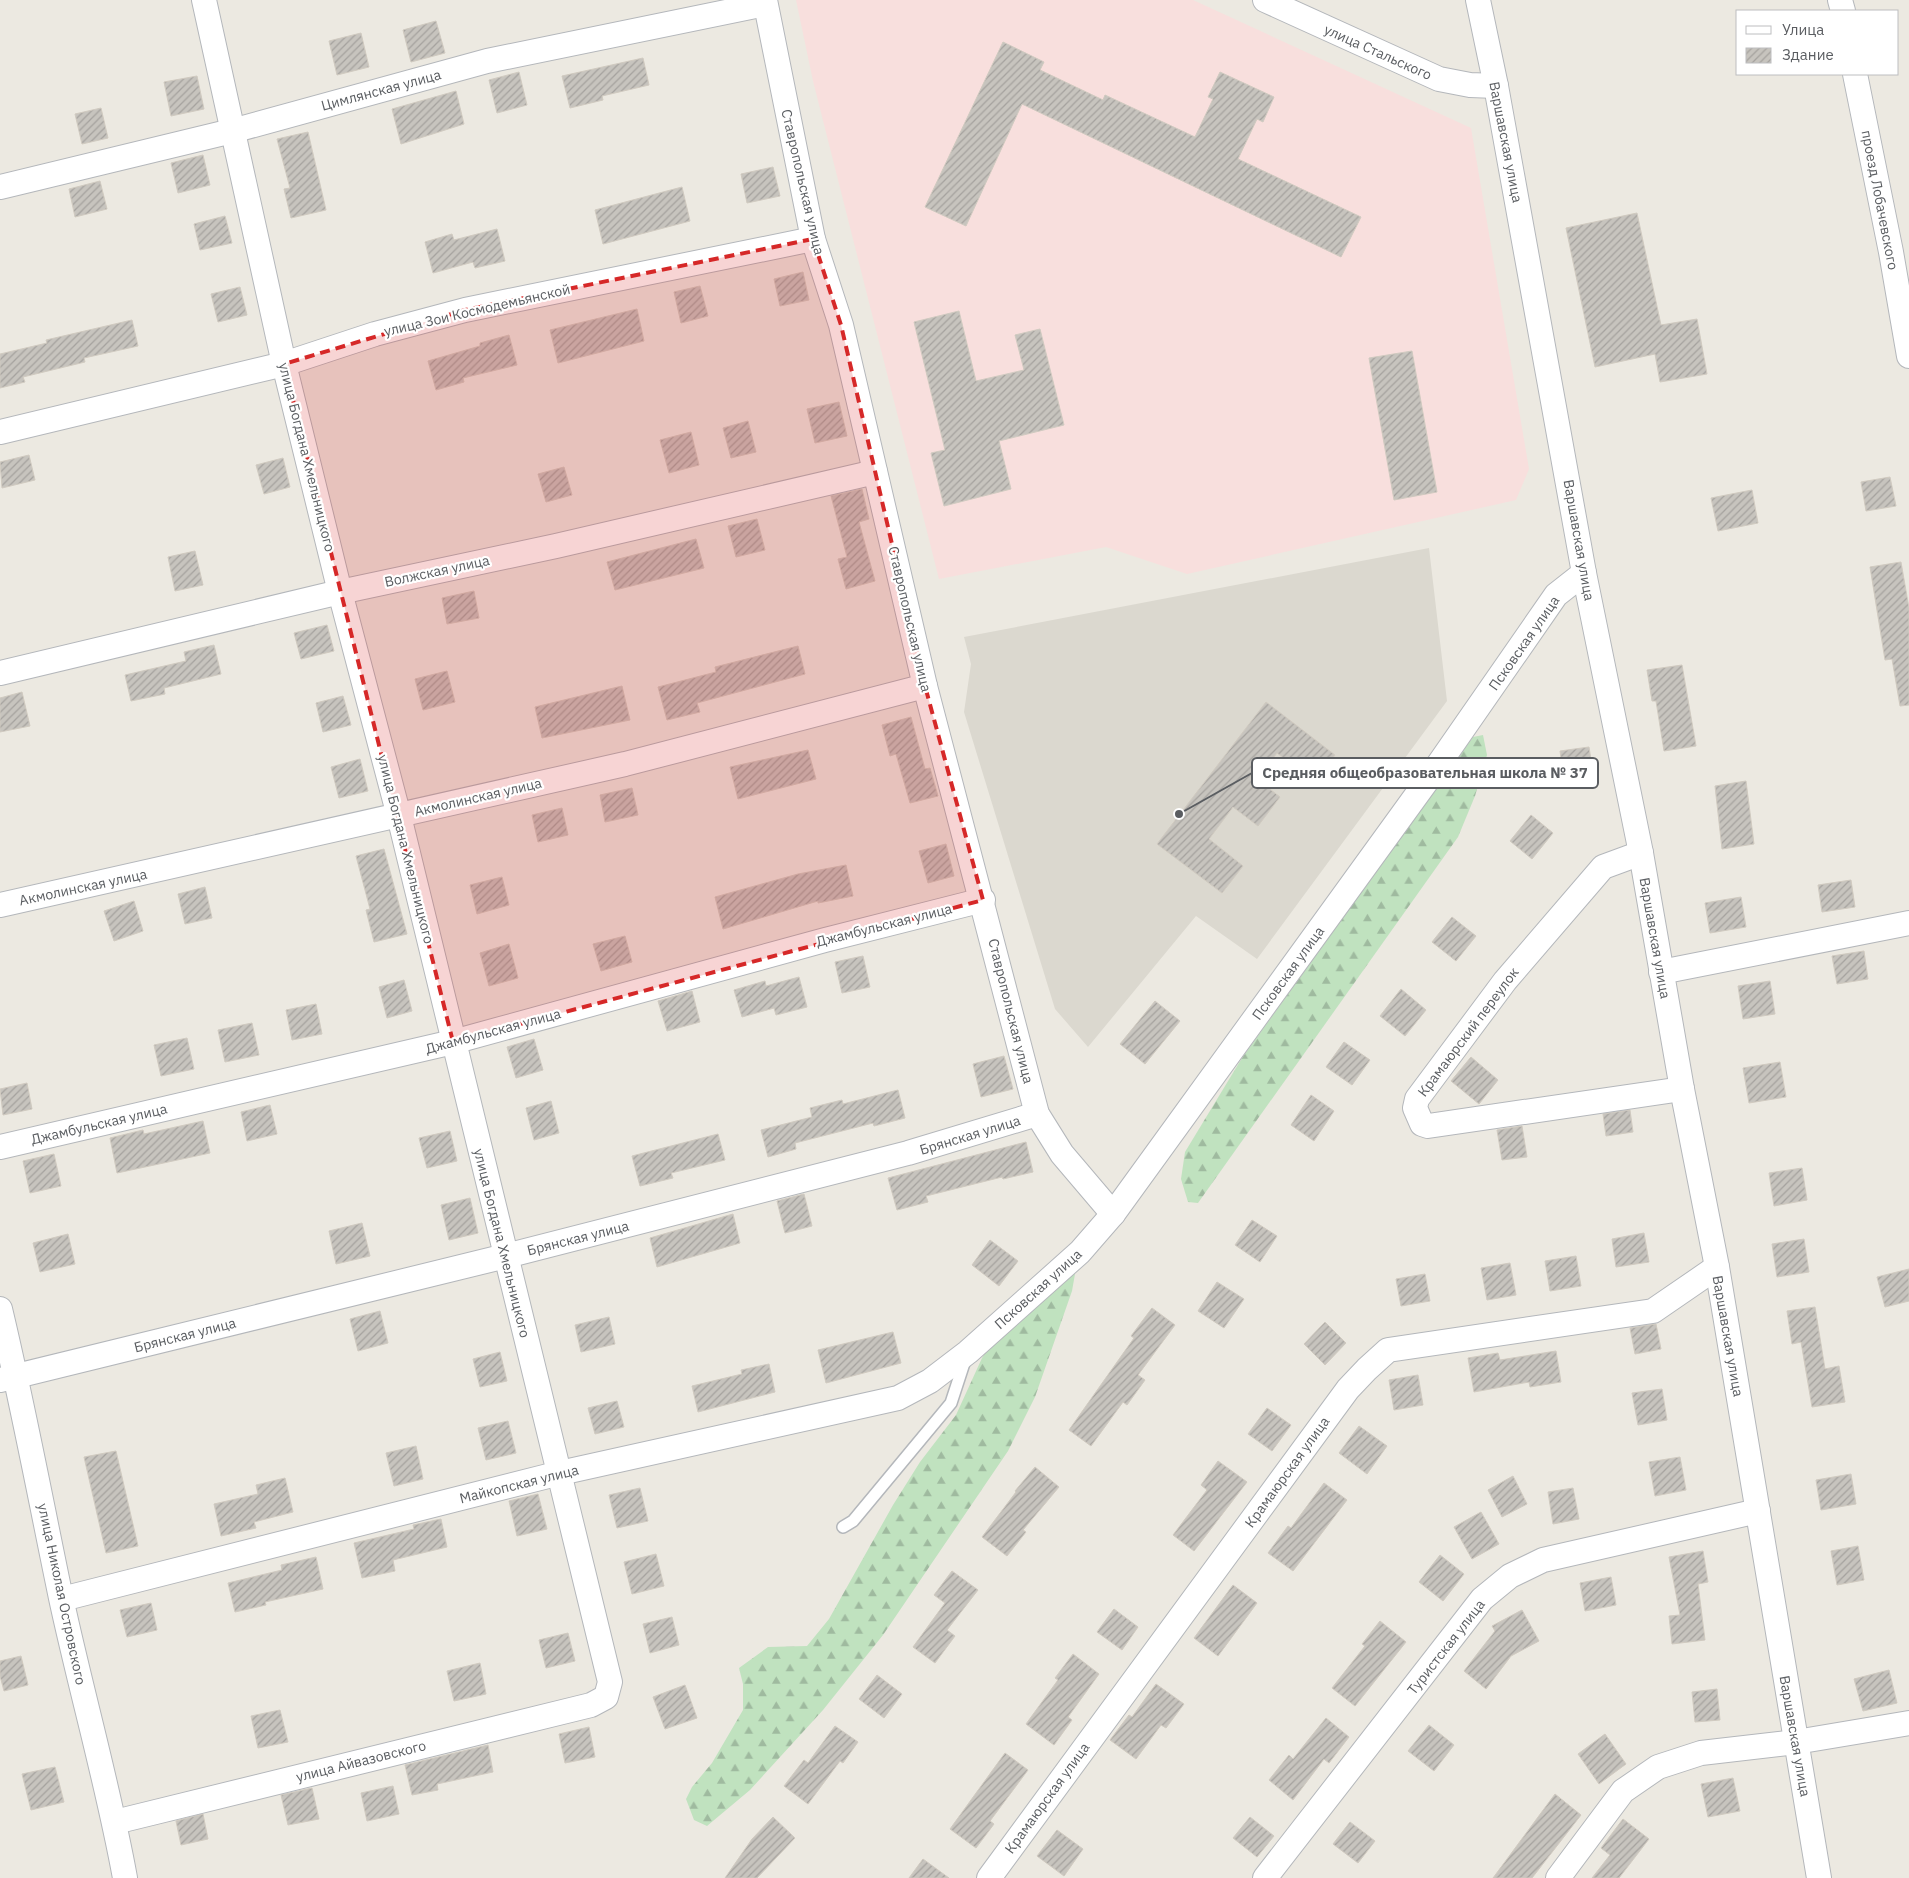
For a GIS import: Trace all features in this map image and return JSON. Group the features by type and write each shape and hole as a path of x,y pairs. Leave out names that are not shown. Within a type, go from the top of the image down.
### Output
{"street":[{"name":"улица Богдана Хмельницкого","path":"204,0 284,364 340,592 399,816 610,1682 606,1698"},
{"name":"улица Стальского","path":"1265,0 1439,79 1470,85 1496,86"},
{"name":"Варшавская улица","path":"1478,0 1496,86 1584,573 1641,853 1682,1090 1717,1267 1819,1878"},
{"name":"Цимлянская улица","path":"0,187 232,131 487,61 765,2"},
{"name":"Ставропольская улица","path":"765,2 813,239 841,325 925,686 1038,1114 1062,1154 1113,1214"},
{"name":"проезд Лобачевского","path":"1855,75 1891,252 1909,356"},
{"name":"улица Зои Космодемьянской","path":"0,432 284,364 375,334 465,310 813,239"},
{"name":"Волжская улица","path":"0,673 340,592 556,546 875,472"},
{"name":"Псковская улица","path":"968,1352 1080,1252 1113,1214 1429,778 1556,596 1584,573"},
{"name":"Акмолинская улица","path":"0,905 625,764 925,686"},
{"name":"Крамаюрский переулок","path":"1641,853 1603,866 1505,981 1417,1099 1415,1108 1422,1124 1428,1126 1682,1090"},
{"name":"Джамбульская улица","path":"0,1147 453,1042 825,940 983,900"},
{"path":"1662,972 1909,924"},
{"name":"Брянская улица","path":"8,1378 506,1256 908,1153 1038,1114"},
{"name":"Крамаюрская улица","path":"989,1878 1348,1389 1388,1350 1653,1311 1717,1267"},
{"name":"улица Николая Островского","path":"0,1309 8,1378 62,1599 114,1822 125,1878"},
{"name":"Майкопская улица","path":"62,1599 560,1473 898,1398 930,1381 968,1352"},
{"name":"Туристская улица","path":"1265,1878 1482,1599 1510,1576 1543,1560 1758,1511"},
{"name":"улица Айвазовского","path":"114,1822 591,1705 606,1698"},
{"path":"1558,1878 1623,1792 1658,1766 1701,1753 1796,1742 1909,1723"}],"lane":[{"path":"843,1527 853,1521 951,1403 968,1352"}],"highlighted area":[{"path":"813,239 841,325 925,686 983,900 453,1042 284,364 465,310"}],"shaded area":[{"path":"796,0 1193,0 1471,128 1529,469 1516,500 1187,574 1106,547 939,579 813,81"},
{"path":"1429,548 1447,701 1257,959 1196,916 1088,1047 1055,1009 964,712 971,664 964,637"}],"green space":[{"path":"1483,735 1487,755 1475,796 1458,837 1198,1203 1188,1202 1181,1179 1185,1152 1242,1058 1473,737"},
{"path":"1075,1274 1072,1291 1035,1397 1008,1451 883,1635 823,1710 750,1790 707,1826 694,1820 686,1799 692,1787 712,1763 743,1710 743,1684 739,1668 768,1647 807,1646 829,1619 893,1505 920,1462 956,1415 982,1358 993,1341 1067,1276"}],"building":[{"path":"436,21 445,53 411,62 403,30"},
{"path":"361,33 369,67 337,75 329,41"},
{"path":"1003,42 1044,62 1040,70 1103,100 1105,95 1195,137 1213,99 1208,97 1220,72 1274,97 1263,122 1257,119 1238,159 1361,217 1341,257 1022,104 966,226 925,207"},
{"path":"643,58 649,85 602,96 603,100 570,108 562,76"},
{"path":"519,72 527,105 497,113 489,80"},
{"path":"197,76 204,109 171,116 164,82"},
{"path":"456,91 464,124 401,144 392,109"},
{"path":"101,108 108,138 82,144 75,114"},
{"path":"308,132 326,210 291,218 284,189 290,188 277,139"},
{"path":"203,155 210,185 178,193 171,163"},
{"path":"773,167 780,196 747,203 741,174"},
{"path":"100,181 107,209 75,217 69,189"},
{"path":"682,187 690,221 603,244 595,210"},
{"path":"1637,213 1661,325 1697,319 1707,374 1660,382 1655,354 1595,367 1566,228"},
{"path":"225,216 232,243 200,250 194,224"},
{"path":"497,229 505,261 475,268 473,262 433,273 425,242 452,234 454,240"},
{"path":"803,272 809,300 780,306 774,279"},
{"path":"700,286 708,316 681,323 674,292"},
{"path":"240,287 247,315 218,322 211,294"},
{"path":"637,309 644,341 558,363 550,330"},
{"path":"959,311 976,381 1024,370 1015,335 1040,329 1064,425 999,441 1011,489 944,506 931,453 945,450 914,322"},
{"path":"132,320 138,346 84,358 85,362 23,377 25,382 0,388 0,354 47,343 46,340"},
{"path":"509,335 517,365 463,378 464,382 436,390 428,361 480,346 480,343"},
{"path":"1412,351 1437,492 1394,500 1369,358"},
{"path":"839,402 847,436 815,443 807,409"},
{"path":"748,421 756,452 731,458 723,428"},
{"path":"691,432 699,465 669,473 660,440"},
{"path":"29,455 35,480 2,488 0,462"},
{"path":"283,458 290,487 264,494 256,465"},
{"path":"564,467 572,495 546,502 538,474"},
{"path":"1890,477 1896,506 1866,511 1861,482"},
{"path":"862,489 869,519 859,522 875,581 846,589 838,559 847,557 831,496"},
{"path":"1752,490 1758,523 1718,531 1711,498"},
{"path":"757,519 765,550 736,557 728,526"},
{"path":"696,539 704,568 615,590 607,562"},
{"path":"195,551 203,585 175,591 168,557"},
{"path":"1901,562 1909,608 1909,705 1900,706 1892,659 1885,660 1870,567"},
{"path":"474,591 479,618 447,624 442,598"},
{"path":"327,625 334,651 301,659 294,633"},
{"path":"214,645 221,674 164,688 165,694 131,701 125,675 186,661 184,652"},
{"path":"798,646 805,674 697,703 700,712 667,720 658,687 716,672 715,667"},
{"path":"1682,665 1696,746 1664,751 1656,701 1652,701 1647,670"},
{"path":"447,671 455,702 423,710 415,679"},
{"path":"622,686 630,720 542,738 535,707"},
{"path":"22,692 30,726 0,732 0,698"},
{"path":"343,696 351,725 323,732 316,703"},
{"path":"1266,702 1335,755 1314,782 1277,753 1257,779 1280,797 1258,826 1233,807 1209,839 1243,866 1222,893 1157,844"},
{"path":"911,717 925,769 930,768 938,796 910,803 896,754 890,756 882,725"},
{"path":"1589,747 1593,773 1564,778 1560,751"},
{"path":"808,750 816,779 738,799 730,767"},
{"path":"360,759 368,791 339,798 331,767"},
{"path":"1746,781 1754,844 1722,849 1715,786"},
{"path":"632,788 638,815 605,822 600,795"},
{"path":"562,808 568,835 538,842 532,815"},
{"path":"1531,815 1553,833 1532,859 1510,841"},
{"path":"946,844 954,876 928,883 919,851"},
{"path":"384,849 407,934 374,942 366,910 370,909 356,856"},
{"path":"846,865 853,896 818,903 818,901 723,929 715,897 798,874"},
{"path":"502,877 509,905 477,914 470,885"},
{"path":"1851,880 1855,907 1822,912 1818,885"},
{"path":"205,887 212,918 185,924 178,894"},
{"path":"1741,897 1746,927 1710,933 1705,903"},
{"path":"134,901 143,931 114,941 104,911"},
{"path":"1452,917 1476,936 1456,961 1432,942"},
{"path":"625,936 632,962 601,971 593,944"},
{"path":"509,944 518,978 489,986 480,953"},
{"path":"1864,951 1868,979 1837,984 1832,956"},
{"path":"863,956 870,987 842,993 835,962"},
{"path":"799,977 807,1007 776,1015 774,1008 742,1017 734,990 765,981 766,986"},
{"path":"404,980 412,1011 387,1018 379,987"},
{"path":"1770,981 1775,1014 1743,1019 1738,986"},
{"path":"1401,989 1426,1010 1405,1036 1380,1016"},
{"path":"692,991 700,1022 667,1031 658,1001"},
{"path":"1155,1001 1180,1021 1145,1064 1120,1044"},
{"path":"316,1004 322,1034 292,1040 286,1010"},
{"path":"252,1023 259,1055 225,1062 218,1030"},
{"path":"187,1038 194,1069 161,1076 154,1045"},
{"path":"534,1039 543,1070 516,1078 507,1047"},
{"path":"1344,1042 1370,1060 1352,1085 1326,1067"},
{"path":"1004,1056 1013,1089 981,1097 973,1064"},
{"path":"1471,1057 1498,1080 1479,1104 1451,1081"},
{"path":"1780,1062 1786,1097 1749,1103 1743,1068"},
{"path":"27,1083 32,1109 3,1115 0,1089"},
{"path":"898,1090 905,1118 874,1126 873,1123 795,1143 796,1149 768,1157 761,1130 812,1117 810,1108 842,1100 843,1104"},
{"path":"1311,1095 1334,1111 1314,1141 1291,1125"},
{"path":"551,1101 559,1133 534,1140 526,1108"},
{"path":"270,1105 277,1134 247,1141 241,1112"},
{"path":"1630,1110 1633,1132 1606,1136 1603,1114"},
{"path":"203,1121 210,1153 117,1173 110,1138 143,1130 144,1134"},
{"path":"1522,1126 1527,1157 1502,1160 1497,1130"},
{"path":"450,1131 457,1161 427,1168 419,1138"},
{"path":"718,1134 725,1160 671,1173 673,1178 640,1186 632,1156"},
{"path":"1026,1142 1033,1172 1003,1179 1002,1177 926,1196 928,1202 897,1210 888,1178"},
{"path":"54,1154 61,1186 30,1193 23,1161"},
{"path":"1802,1168 1807,1200 1774,1206 1769,1173"},
{"path":"804,1194 812,1226 785,1233 777,1201"},
{"path":"470,1198 478,1233 449,1240 441,1205"},
{"path":"733,1214 740,1243 657,1267 650,1238"},
{"path":"1252,1220 1277,1236 1260,1262 1235,1245"},
{"path":"362,1223 370,1256 336,1264 329,1231"},
{"path":"1644,1233 1649,1262 1616,1267 1612,1239"},
{"path":"68,1234 75,1264 40,1272 33,1243"},
{"path":"1804,1239 1809,1272 1777,1277 1772,1244"},
{"path":"990,1240 1018,1261 999,1286 972,1265"},
{"path":"1576,1256 1581,1286 1550,1291 1545,1261"},
{"path":"1510,1263 1516,1295 1487,1300 1481,1268"},
{"path":"1909,1269 1909,1301 1885,1307 1877,1277"},
{"path":"1425,1274 1430,1301 1401,1306 1396,1279"},
{"path":"1217,1282 1244,1299 1224,1328 1198,1311"},
{"path":"1815,1307 1825,1369 1839,1366 1845,1402 1812,1407 1801,1342 1792,1344 1787,1311"},
{"path":"1152,1308 1175,1325 1138,1375 1145,1380 1127,1405 1123,1402 1091,1446 1069,1430 1134,1338 1131,1336"},
{"path":"380,1311 388,1343 358,1351 350,1319"},
{"path":"609,1317 615,1344 581,1352 575,1325"},
{"path":"1325,1322 1346,1343 1325,1365 1304,1344"},
{"path":"1656,1324 1661,1349 1635,1354 1630,1328"},
{"path":"893,1332 901,1363 826,1383 818,1350"},
{"path":"1556,1351 1561,1382 1530,1387 1529,1382 1474,1392 1468,1358 1498,1353 1500,1360"},
{"path":"500,1352 507,1381 480,1387 473,1359"},
{"path":"769,1364 775,1392 698,1412 692,1386 742,1374 741,1370"},
{"path":"1418,1375 1423,1405 1394,1410 1389,1380"},
{"path":"1662,1389 1667,1420 1638,1425 1632,1393"},
{"path":"617,1401 624,1427 595,1434 588,1408"},
{"path":"1267,1408 1291,1425 1272,1451 1248,1434"},
{"path":"508,1421 516,1453 486,1460 478,1428"},
{"path":"1359,1426 1387,1446 1367,1474 1339,1453"},
{"path":"416,1446 423,1479 394,1486 386,1453"},
{"path":"116,1451 138,1546 106,1553 84,1457"},
{"path":"1680,1457 1686,1490 1655,1496 1649,1462"},
{"path":"1218,1461 1247,1482 1194,1551 1173,1535 1207,1490 1201,1485"},
{"path":"1035,1467 1059,1487 1023,1530 1026,1532 1007,1556 982,1537"},
{"path":"1851,1474 1856,1504 1821,1510 1816,1480"},
{"path":"1513,1476 1527,1504 1502,1517 1488,1490"},
{"path":"285,1478 293,1512 254,1522 256,1528 221,1536 214,1504 258,1494 256,1485"},
{"path":"1324,1483 1347,1500 1293,1571 1268,1553 1288,1526 1291,1528"},
{"path":"640,1488 648,1521 617,1528 609,1495"},
{"path":"1573,1488 1579,1519 1553,1524 1548,1492"},
{"path":"538,1494 547,1529 517,1536 509,1501"},
{"path":"1481,1512 1499,1544 1472,1559 1454,1527"},
{"path":"441,1519 447,1547 393,1560 395,1571 362,1578 354,1543 414,1529 413,1525"},
{"path":"1858,1546 1864,1580 1837,1585 1831,1551"},
{"path":"1703,1551 1708,1582 1698,1584 1705,1640 1672,1644 1669,1616 1680,1615 1669,1557"},
{"path":"656,1554 664,1586 632,1594 624,1562"},
{"path":"1440,1555 1464,1574 1443,1601 1419,1582"},
{"path":"316,1557 323,1589 265,1602 266,1605 235,1612 228,1583 282,1570 281,1565"},
{"path":"952,1571 978,1590 947,1630 955,1636 935,1663 913,1647 945,1603 934,1595"},
{"path":"1611,1577 1616,1605 1585,1611 1580,1583"},
{"path":"1233,1585 1257,1603 1218,1656 1194,1638"},
{"path":"151,1603 157,1630 127,1637 120,1610"},
{"path":"1114,1609 1138,1627 1122,1650 1097,1632"},
{"path":"1522,1610 1539,1641 1511,1656 1486,1689 1464,1671 1495,1631 1492,1626"},
{"path":"672,1617 679,1645 650,1653 643,1624"},
{"path":"1380,1621 1406,1642 1355,1706 1332,1688 1365,1646 1362,1644"},
{"path":"568,1633 575,1661 546,1668 539,1640"},
{"path":"1073,1654 1099,1674 1068,1717 1072,1720 1054,1745 1026,1724 1058,1680 1055,1678"},
{"path":"21,1656 28,1685 4,1691 0,1676 0,1661"},
{"path":"480,1663 486,1694 454,1701 447,1671"},
{"path":"1889,1670 1897,1703 1863,1711 1854,1679"},
{"path":"877,1675 902,1694 884,1718 859,1699"},
{"path":"1156,1684 1184,1704 1166,1728 1161,1725 1136,1759 1110,1740 1129,1715 1132,1717"},
{"path":"685,1685 697,1718 665,1729 653,1697"},
{"path":"1717,1689 1720,1720 1695,1722 1692,1692"},
{"path":"280,1710 288,1742 258,1748 251,1716"},
{"path":"1326,1718 1349,1737 1329,1763 1324,1759 1293,1800 1269,1780 1289,1755 1293,1759"},
{"path":"1429,1725 1454,1745 1434,1771 1408,1751"},
{"path":"835,1726 858,1742 843,1763 840,1761 808,1804 784,1786 804,1760 808,1763"},
{"path":"589,1727 595,1757 565,1763 559,1734"},
{"path":"1605,1734 1626,1764 1599,1784 1578,1754"},
{"path":"488,1745 493,1772 437,1784 438,1790 412,1795 405,1765"},
{"path":"1005,1753 1028,1770 990,1821 994,1824 976,1848 950,1829"},
{"path":"55,1767 64,1802 31,1810 22,1774"},
{"path":"1733,1778 1740,1811 1708,1817 1701,1784"},
{"path":"393,1786 399,1814 367,1821 361,1793"},
{"path":"312,1788 319,1819 288,1825 281,1795"},
{"path":"1555,1794 1581,1815 1532,1878 1493,1878"},
{"path":"203,1814 208,1839 181,1845 176,1821"},
{"path":"773,1817 795,1838 757,1878 725,1878 752,1839"},
{"path":"1250,1817 1274,1836 1257,1857 1233,1838"},
{"path":"1623,1819 1649,1839 1619,1878 1592,1878 1610,1855 1601,1848"},
{"path":"1350,1822 1375,1841 1358,1863 1333,1844"},
{"path":"1057,1830 1083,1849 1064,1876 1037,1856"},
{"path":"923,1859 949,1878 909,1878"}],"place":[{"name":"Средняя общеобразовательная школа № 37","path":"1179,814"}]}
